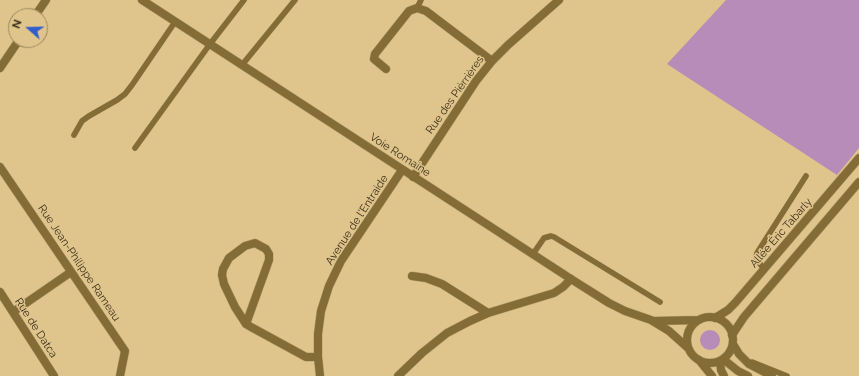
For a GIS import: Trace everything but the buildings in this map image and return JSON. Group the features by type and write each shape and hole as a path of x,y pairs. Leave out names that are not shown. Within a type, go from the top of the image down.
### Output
{"street":[{"name":"Voie Romaine","path":"142,0 571,280 614,306 651,320 669,331 688,348 692,355 699,360 712,376"},
{"name":"Rue des Piérrières","path":"413,177 476,81 492,61 559,0"},
{"path":"386,69 374,59 375,54 409,11 419,4 426,11 492,61"},
{"path":"0,68 14,48"},
{"name":"Allée Éric Tabarly","path":"715,318 728,310 859,158"},
{"name":"Rue Jean-Philippe Rameau","path":"0,167 125,351 120,376"},
{"name":"Avenue de l'Entraide","path":"320,376 318,334 321,311 329,286 341,262 402,170"},
{"path":"732,335 744,317 859,182"},
{"path":"246,324 269,260 269,254 266,249 255,243 245,246 229,258 222,275 224,284 235,307 246,324 306,357 318,357"},
{"path":"13,312 72,272"},
{"path":"412,276 426,278 442,284 488,314"},
{"path":"398,376 422,352 447,333 470,321 488,314 554,293 563,288 571,280"},
{"name":"Rue de Datca","path":"0,292 54,376"},
{"name":"Voie Romaine","path":"651,320 698,320 707,317 715,318"},
{"path":"715,318 726,324 730,329 733,344 739,354 749,364 772,376"},
{"path":"688,348 688,333 691,327 698,320"},
{"path":"699,360 708,363 722,360 729,353 733,344"},
{"path":"722,360 721,370 724,376"},
{"path":"722,360 748,376"}],"lane":[{"path":"135,148 210,44 244,0"},
{"path":"242,66 295,0"},
{"path":"74,135 82,122 125,94 175,22"},
{"path":"764,269 756,258 757,253 806,176"},
{"path":"533,254 544,238 550,236 554,237 660,302"},
{"path":"739,354 787,376"}],"shaded area":[{"path":"726,0 859,0 859,148 837,175 667,64"},
{"path":"710,330 717,333 720,340 717,347 710,350 703,347 700,340 703,333"}]}
